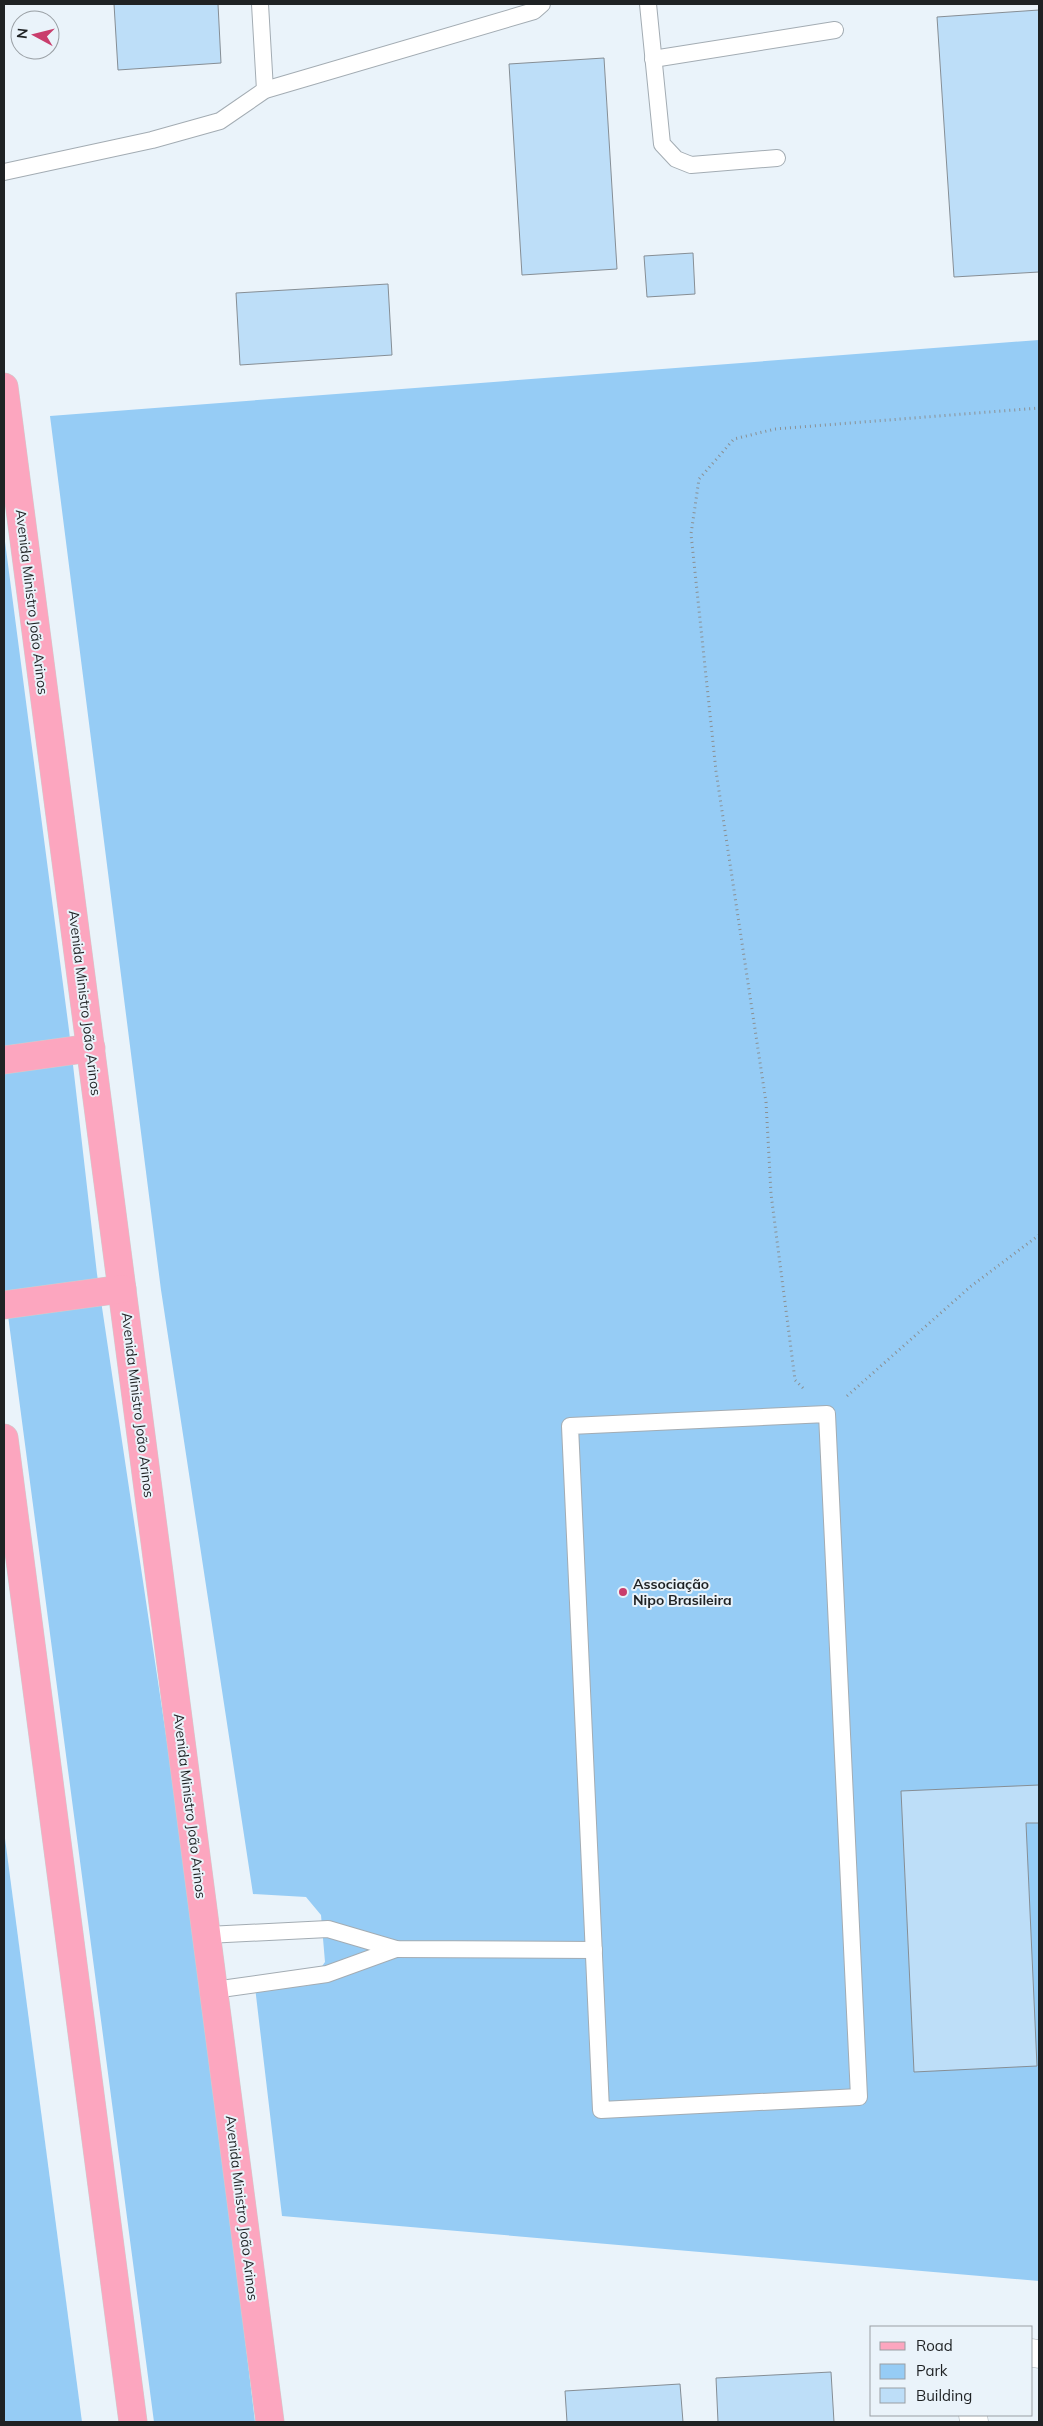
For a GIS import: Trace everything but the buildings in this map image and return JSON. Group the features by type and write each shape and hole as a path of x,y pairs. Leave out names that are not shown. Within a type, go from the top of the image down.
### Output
{"main road":[{"name":"Avenida Ministro João Arinos","path":"4,387 270,2422"},
{"path":"4,1060 91,1048"},
{"path":"4,1305 122,1289"},
{"path":"4,1438 133,2422"}],"lane":[{"path":"260,4 265,90"},
{"path":"4,172 152,140 220,121 265,90 534,11 542,4"},
{"path":"648,4 662,144 676,159 691,165 777,158"},
{"path":"653,59 835,30"},
{"path":"827,1414 859,2097 601,2110 570,1426 827,1414"},
{"path":"207,1935 328,1930 396,1948 594,1950"},
{"path":"214,1990 327,1974 396,1948"}],"path":[{"path":"1039,408 775,429 734,439 699,479 691,534 715,761 766,1102 771,1194 795,1380 827,1414 970,1287 1039,1234"}],"green space":[{"name":"Associação Nipo Brasileira","path":"1039,340 1039,2281 282,2216 255,1987 308,1986 325,1962 321,1915 306,1897 253,1894 161,1290 50,416"},
{"path":"4,534 69,1030 97,1274 201,1969 255,2422 154,2422 4,1285"},
{"path":"4,1831 82,2422 4,2422"}],"place":[{"name":"Associação Nipo Brasileira","path":"623,1592"}]}
